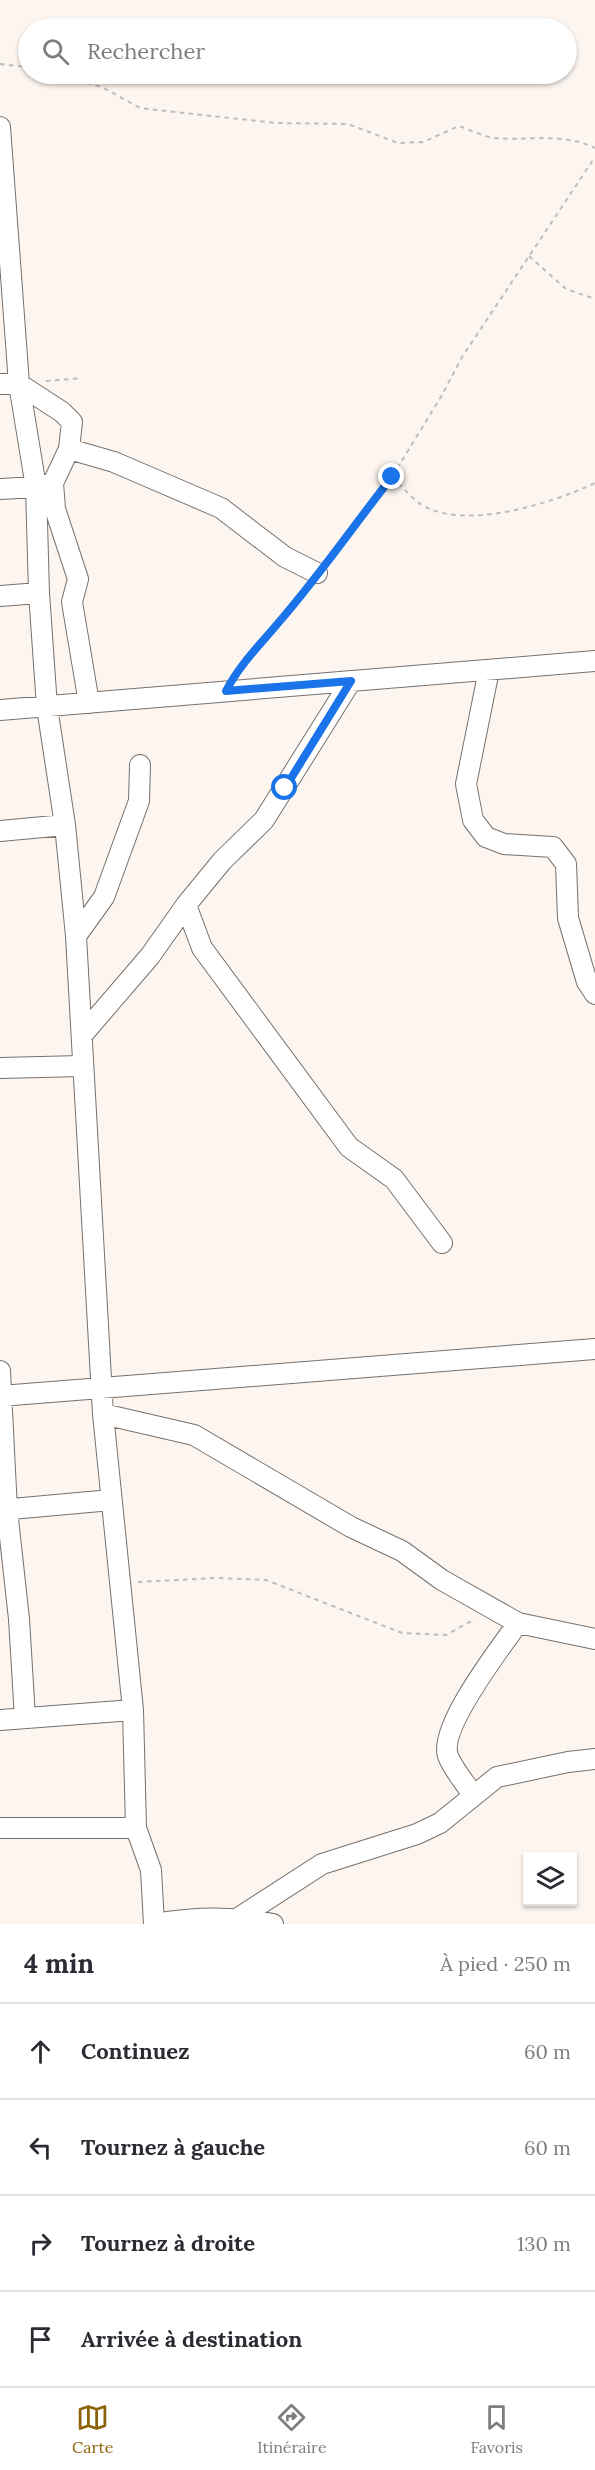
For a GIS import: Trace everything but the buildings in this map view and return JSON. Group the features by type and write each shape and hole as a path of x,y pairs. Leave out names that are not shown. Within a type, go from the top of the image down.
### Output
{"street":[{"path":"0,127 9,384 78,579 72,602 89,702"},
{"path":"9,384 62,411 72,422 69,448 44,485 39,593 47,707 65,825 76,936 102,1414 133,1710 136,1828 151,1870 154,1924 195,1917 240,1917 273,1924"},
{"path":"69,448 114,462 221,508 285,557 317,573"},
{"path":"0,489 44,485"},
{"path":"0,596 39,593"},
{"path":"0,710 595,661"},
{"path":"489,670 466,784 474,820 486,837 504,844 553,847 566,864 568,918 587,982 595,994"},
{"path":"83,1034 150,956 186,905 222,861 264,820 351,681"},
{"path":"76,936 104,897 139,801 140,765"},
{"path":"0,831 65,825"},
{"path":"186,905 202,948 349,1147 394,1179 442,1243"},
{"path":"0,1068 82,1066"},
{"path":"1,1396 102,1386 595,1349"},
{"path":"0,1371 4,1510 19,1619 24,1718"},
{"path":"102,1414 194,1435 351,1527 402,1551 442,1580 518,1623 595,1639"},
{"path":"4,1510 111,1500"},
{"path":"473,1795 448,1755 446,1740 468,1694 518,1623"},
{"path":"0,1720 133,1710"},
{"path":"240,1917 322,1864 407,1837 440,1823 497,1777 568,1762 595,1759"},
{"path":"0,1828 136,1828"}],"path":[{"path":"0,64 18,66"},
{"path":"90,84 102,87 140,108 275,123 348,124 398,144 423,142 459,126 493,138 560,138 581,141 595,148"},
{"path":"226,691 255,648 279,623 392,477 462,357 595,157"},
{"path":"529,256 566,289 595,299"},
{"path":"9,384 82,378"},
{"path":"392,477 423,505 454,516 515,510 578,491 595,483"},
{"path":"121,1583 216,1578 266,1580 402,1633 446,1635 493,1608"}],"route":[{"path":"285,788 351,681 226,691 255,648 279,623 392,477"}]}
